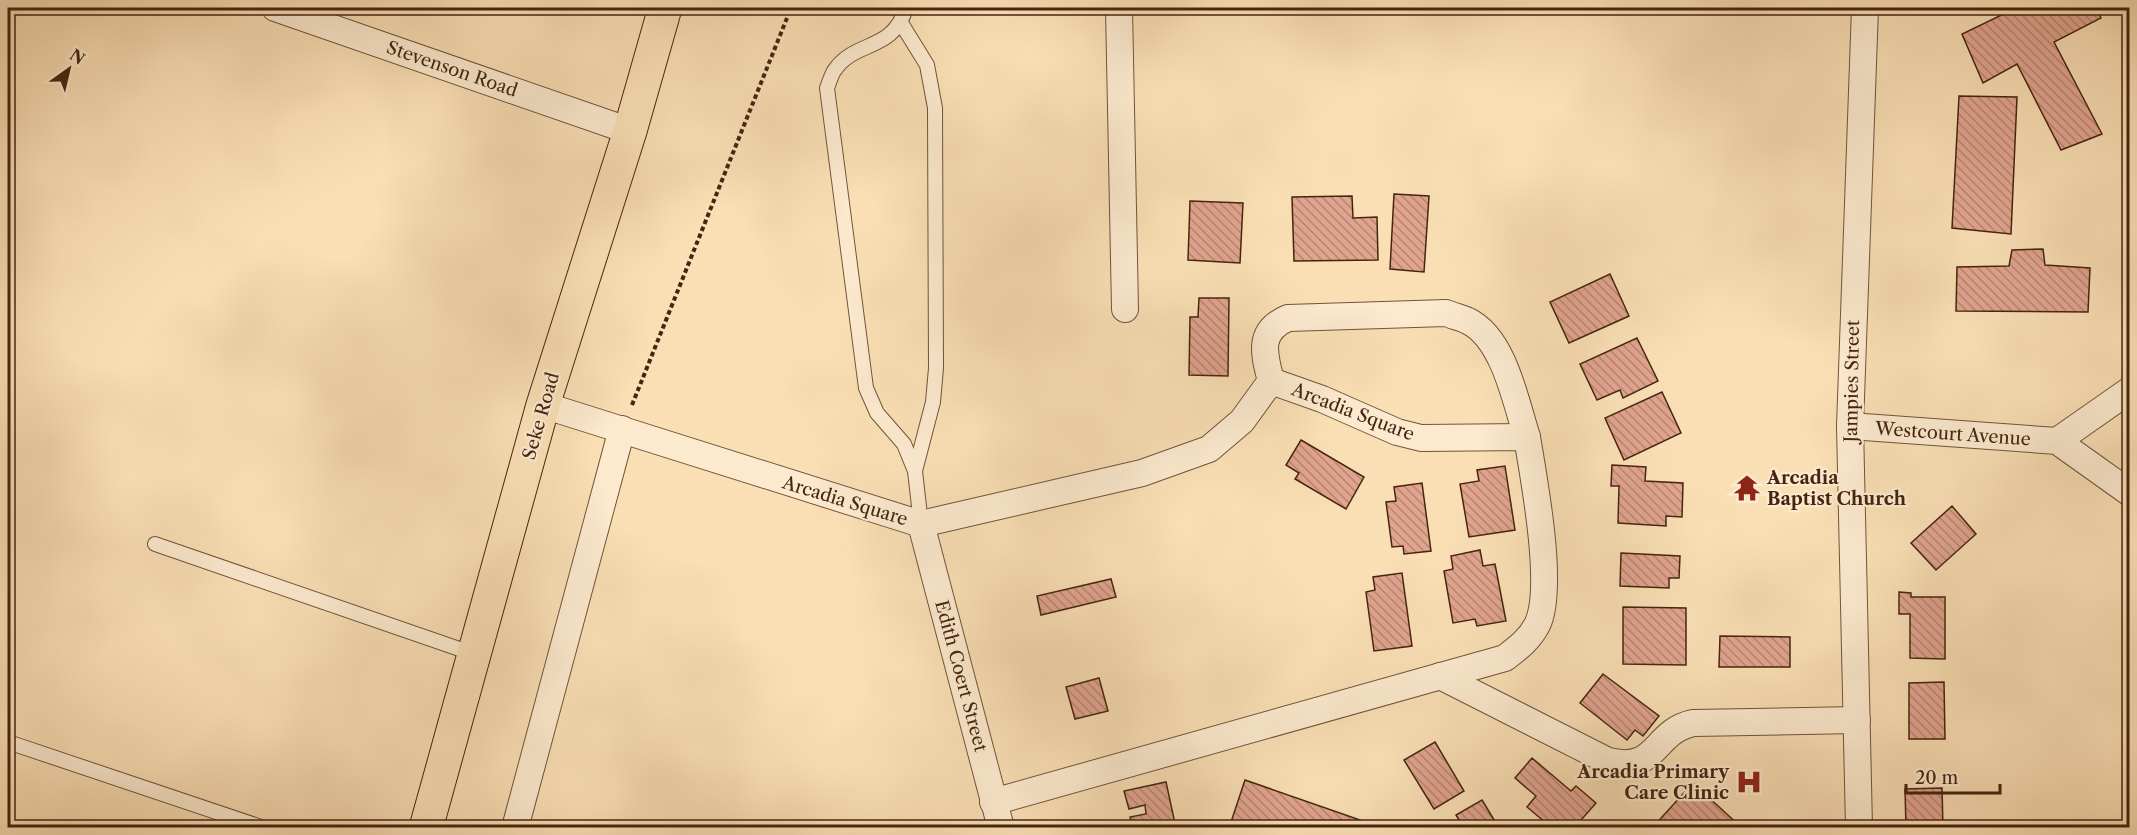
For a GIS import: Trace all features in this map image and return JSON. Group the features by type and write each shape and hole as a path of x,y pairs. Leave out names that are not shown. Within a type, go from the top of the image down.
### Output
{"main road":[{"name":"Seke Road","path":"426,828 543,405 630,131 665,8"}],"street":[{"name":"Stevenson Road","path":"275,8 630,131"},
{"path":"1119,8 1125,309"},
{"name":"Jampies Street","path":"1859,828 1850,426 1865,8"},
{"path":"993,802 1505,658 1526,643 1538,624 1545,594 1539,512 1527,437 1501,357 1486,335 1470,321 1446,313 1288,318 1275,323 1266,337 1265,356 1271,381"},
{"name":"Arcadia Square","path":"543,405 921,524 1142,473 1209,449 1242,421 1271,381 1322,399 1397,432 1421,438 1527,437"},
{"name":"Westcourt Avenue","path":"2057,441 2130,390"},
{"name":"Westcourt Avenue","path":"1850,426 2057,441 2130,493"},
{"path":"515,828 622,429"},
{"name":"Edith Coert Street","path":"921,524 1001,828"},
{"path":"1440,676 1608,761 1625,765 1645,760 1679,726 1693,723 1857,720"}],"lane":[{"path":"906,8 901,24 883,40 849,56 834,71 827,88 866,388 877,413 904,444 915,471 921,524"},
{"path":"901,24 927,65 935,108 936,368 933,402 915,471"},
{"path":"155,544 474,654"},
{"path":"8,742 264,828"}],"path":[{"path":"622,429 791,8"}],"building":[{"path":"2016,8 2096,8 2101,18 2054,42 2102,134 2061,150 2017,64 1983,83 1962,34"},
{"path":"1959,96 2017,97 2011,234 1952,228"},
{"path":"1394,194 1429,196 1424,272 1390,269"},
{"path":"1352,196 1353,218 1377,217 1378,260 1294,261 1292,197"},
{"path":"1190,201 1243,203 1240,263 1188,260"},
{"path":"2043,249 2045,265 2090,268 2088,312 1956,311 1957,267 2009,266 2012,250"},
{"path":"1610,274 1629,316 1569,343 1550,302"},
{"path":"1199,298 1229,298 1228,376 1189,375 1190,317 1198,317"},
{"path":"1637,338 1658,381 1623,398 1620,390 1597,400 1580,364"},
{"path":"1662,392 1681,433 1624,460 1605,418"},
{"path":"1301,440 1364,477 1346,509 1295,479 1299,473 1286,465"},
{"path":"1612,465 1646,467 1645,481 1683,483 1682,517 1666,516 1666,526 1618,523 1619,486 1611,486"},
{"path":"1505,466 1515,530 1469,537 1460,484 1479,481 1477,470"},
{"path":"1422,483 1431,551 1404,554 1403,546 1392,547 1386,502 1396,501 1394,487"},
{"path":"1952,506 1976,534 1936,570 1911,543"},
{"path":"1480,550 1483,566 1495,564 1506,621 1477,626 1475,619 1453,623 1444,571 1453,569 1451,556"},
{"path":"1621,553 1680,556 1679,578 1669,578 1669,588 1620,586"},
{"path":"1402,573 1412,646 1374,651 1366,592 1375,590 1373,577"},
{"path":"1111,579 1116,597 1041,615 1037,596"},
{"path":"1899,592 1911,593 1911,597 1945,597 1945,659 1910,658 1910,614 1899,614"},
{"path":"1623,607 1686,608 1686,665 1623,664"},
{"path":"1720,636 1790,637 1790,667 1719,667"},
{"path":"1603,674 1659,716 1643,736 1635,730 1627,740 1580,703"},
{"path":"1099,678 1108,711 1075,719 1066,687"},
{"path":"1944,682 1945,739 1909,739 1909,683"},
{"path":"1435,742 1464,791 1434,809 1404,760"},
{"path":"1532,758 1571,791 1576,786 1596,803 1574,828 1552,828 1527,807 1536,796 1515,778"},
{"path":"1245,780 1383,828 1247,828 1231,822"},
{"path":"1166,782 1176,828 1133,828 1130,817 1146,814 1145,805 1129,809 1124,791"},
{"path":"1693,783 1742,828 1652,828"},
{"path":"1942,788 1943,828 1906,828 1905,789"},
{"path":"1482,800 1499,828 1464,828 1456,815"}],"place":[{"name":"Arcadia Baptist Church","path":"1747,488"},
{"name":"Arcadia Primary Care Clinic","path":"1749,782"}]}
